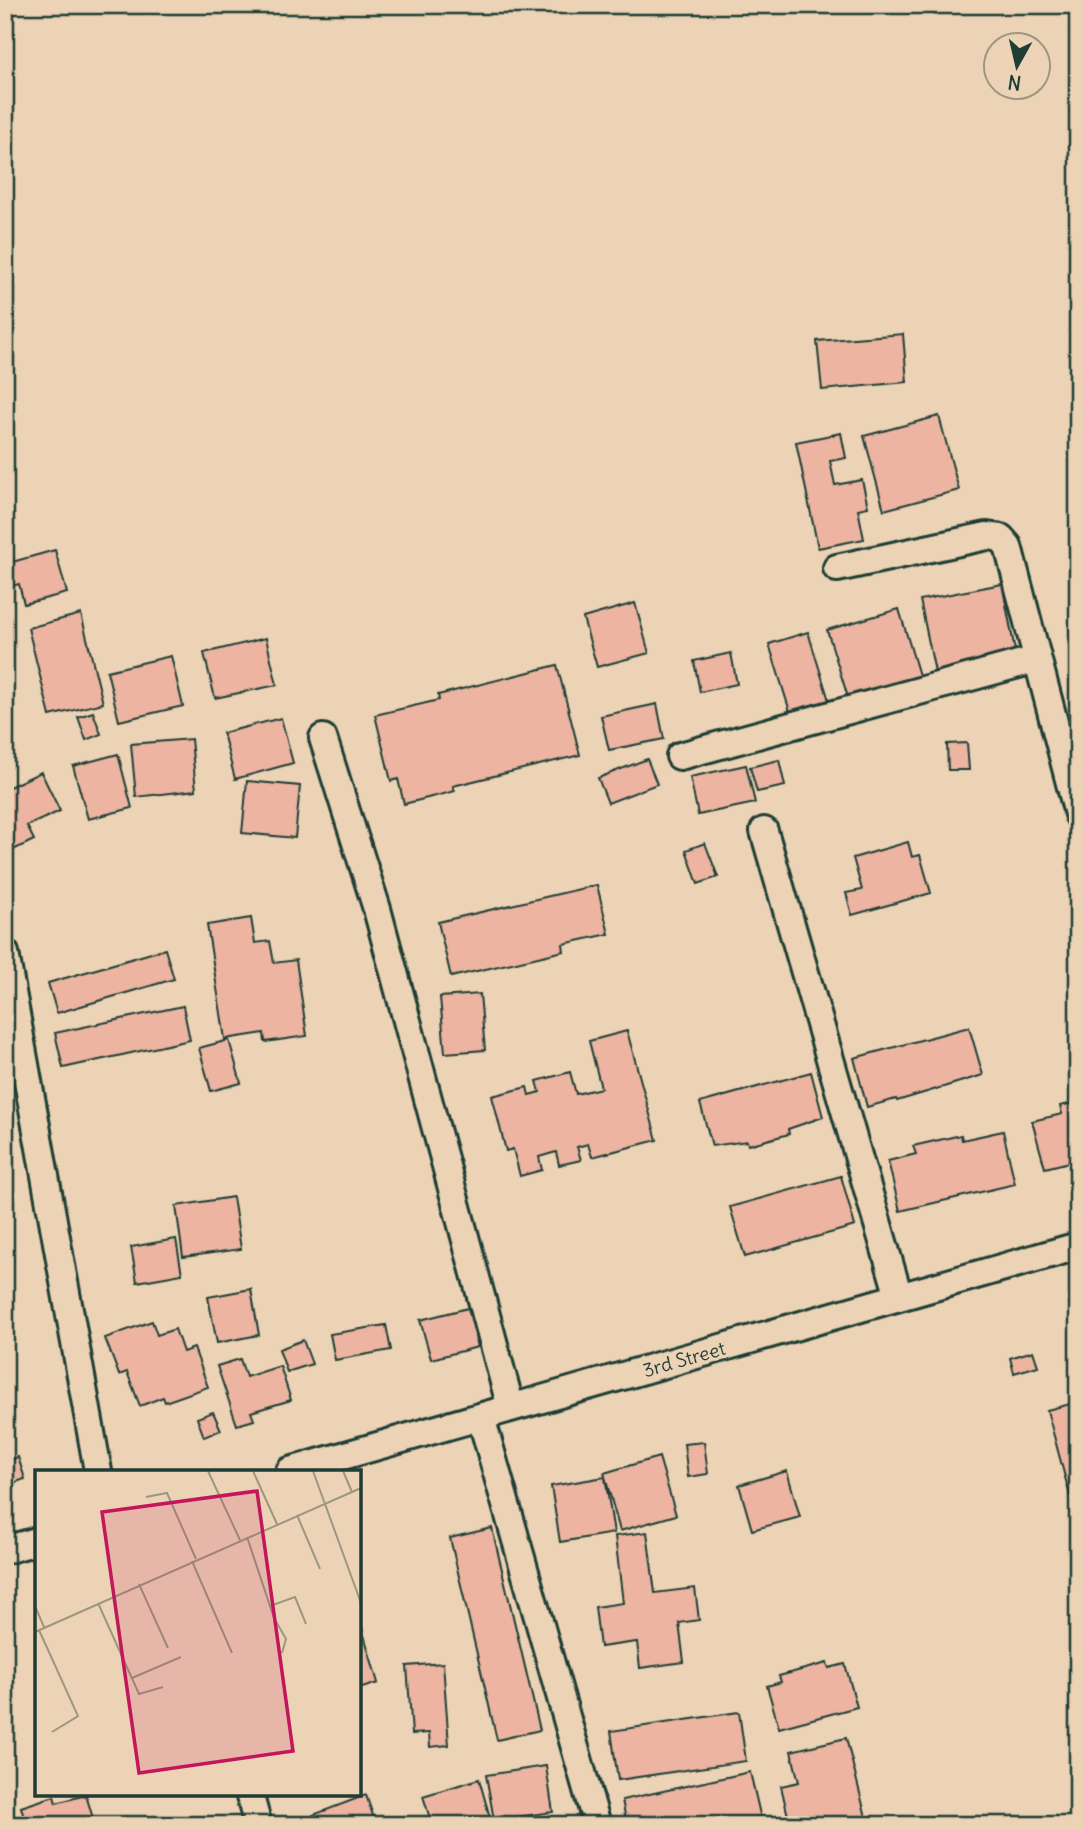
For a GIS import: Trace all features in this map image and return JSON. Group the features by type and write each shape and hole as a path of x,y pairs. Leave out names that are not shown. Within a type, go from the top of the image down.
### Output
{"street":[{"path":"836,568 987,536 1001,538 1008,546 1078,814"},
{"path":"680,756 1037,659"},
{"path":"323,738 377,909 511,1408"},
{"path":"764,831 899,1297"},
{"path":"5,953 12,1027 98,1470"},
{"name":"3rd Street","path":"294,1470 1078,1246"},
{"path":"481,1417 597,1825"},
{"path":"5,1550 35,1542"},
{"path":"250,1795 258,1825"}],"building":[{"path":"903,334 907,382 822,390 817,341"},
{"path":"939,416 959,490 884,510 864,436"},
{"path":"841,433 846,458 830,461 835,485 862,480 868,507 858,509 864,539 818,548 796,442"},
{"path":"55,550 67,593 24,604 19,584 9,587 5,564"},
{"path":"1002,584 1017,661 936,677 920,600"},
{"path":"635,603 649,653 597,667 583,618"},
{"path":"899,609 921,682 850,704 827,630"},
{"path":"81,614 103,703 50,716 28,628"},
{"path":"808,632 831,707 792,718 769,644"},
{"path":"266,638 277,685 215,698 204,653"},
{"path":"731,653 737,684 700,692 694,661"},
{"path":"171,656 183,706 119,721 107,671"},
{"path":"557,665 580,755 453,786 455,791 404,804 398,779 391,781 375,715 439,700 438,695"},
{"path":"657,704 664,739 609,750 601,716"},
{"path":"93,712 101,734 86,740 78,717"},
{"path":"281,718 293,763 235,779 223,733"},
{"path":"191,739 196,790 136,797 131,744"},
{"path":"967,743 969,770 948,770 947,744"},
{"path":"118,754 132,808 88,819 73,766"},
{"path":"647,759 657,784 608,803 598,778"},
{"path":"779,760 785,786 757,792 750,767"},
{"path":"746,765 755,803 698,815 690,777"},
{"path":"41,772 60,811 27,826 34,840 5,854 5,789"},
{"path":"247,781 300,786 295,838 242,833"},
{"path":"908,842 912,857 920,855 931,893 852,915 846,893 862,890 853,858"},
{"path":"705,843 718,877 698,884 686,850"},
{"path":"597,885 609,934 563,944 564,951 451,977 438,922"},
{"path":"251,918 255,943 270,941 274,963 296,960 307,1036 265,1042 264,1033 225,1039 207,925"},
{"path":"165,949 174,979 57,1013 48,983"},
{"path":"480,994 485,1050 445,1053 440,997"},
{"path":"183,1006 190,1040 63,1068 55,1033"},
{"path":"969,1027 983,1075 897,1101 896,1099 867,1107 854,1058"},
{"path":"627,1031 657,1140 592,1157 588,1144 577,1147 581,1160 559,1165 556,1152 539,1157 542,1170 520,1176 513,1149 506,1151 492,1096 527,1087 529,1095 540,1092 537,1081 570,1072 576,1094 601,1088 589,1041"},
{"path":"229,1040 241,1083 211,1091 199,1048"},
{"path":"811,1072 823,1117 788,1129 789,1134 748,1145 747,1141 712,1146 700,1103"},
{"path":"1078,1102 1078,1160 1045,1168 1032,1121 1062,1114 1060,1106"},
{"path":"1003,1131 1015,1184 900,1211 888,1161 916,1154 913,1146 961,1135 962,1140"},
{"path":"841,1176 855,1226 745,1257 730,1207"},
{"path":"233,1197 241,1249 183,1257 176,1206"},
{"path":"176,1239 182,1274 137,1282 131,1247"},
{"path":"251,1289 259,1335 217,1343 208,1297"},
{"path":"468,1308 478,1347 431,1359 420,1320"},
{"path":"152,1321 157,1335 175,1329 183,1352 194,1348 208,1387 165,1402 163,1397 140,1406 127,1372 119,1375 105,1338"},
{"path":"386,1325 391,1350 335,1360 330,1334"},
{"path":"303,1340 312,1364 287,1372 279,1349"},
{"path":"1033,1351 1038,1366 1014,1373 1010,1358"},
{"path":"240,1359 246,1377 280,1366 291,1400 251,1412 254,1420 237,1425 217,1366"},
{"path":"1078,1402 1078,1493 1070,1496 1047,1410"},
{"path":"213,1412 221,1430 204,1437 197,1418"},
{"path":"704,1442 708,1474 688,1477 684,1444"},
{"path":"8,1450 11,1459 18,1457 25,1479 5,1486 5,1451"},
{"path":"659,1457 676,1515 620,1531 604,1473"},
{"path":"787,1471 800,1517 752,1530 739,1485"},
{"path":"605,1477 614,1533 560,1542 551,1486"},
{"path":"492,1528 540,1730 497,1740 450,1538"},
{"path":"647,1532 655,1593 695,1588 699,1620 679,1623 684,1662 640,1668 637,1642 600,1647 595,1607 623,1603 615,1536"},
{"path":"360,1621 378,1683 360,1689"},
{"path":"443,1663 449,1745 430,1747 429,1733 412,1734 407,1666"},
{"path":"827,1663 829,1668 845,1664 857,1707 779,1728 767,1686 781,1682 779,1676"},
{"path":"739,1712 746,1761 618,1780 611,1731"},
{"path":"846,1738 866,1817 834,1825 790,1825 781,1786 799,1782 791,1751"},
{"path":"546,1766 553,1812 494,1820 486,1775"},
{"path":"750,1772 762,1823 627,1825 622,1800"},
{"path":"479,1779 491,1821 477,1825 432,1825 423,1796"},
{"path":"86,1795 95,1825 26,1825 21,1807 54,1796 56,1803"},
{"path":"366,1795 376,1824 316,1825 313,1815"}]}
